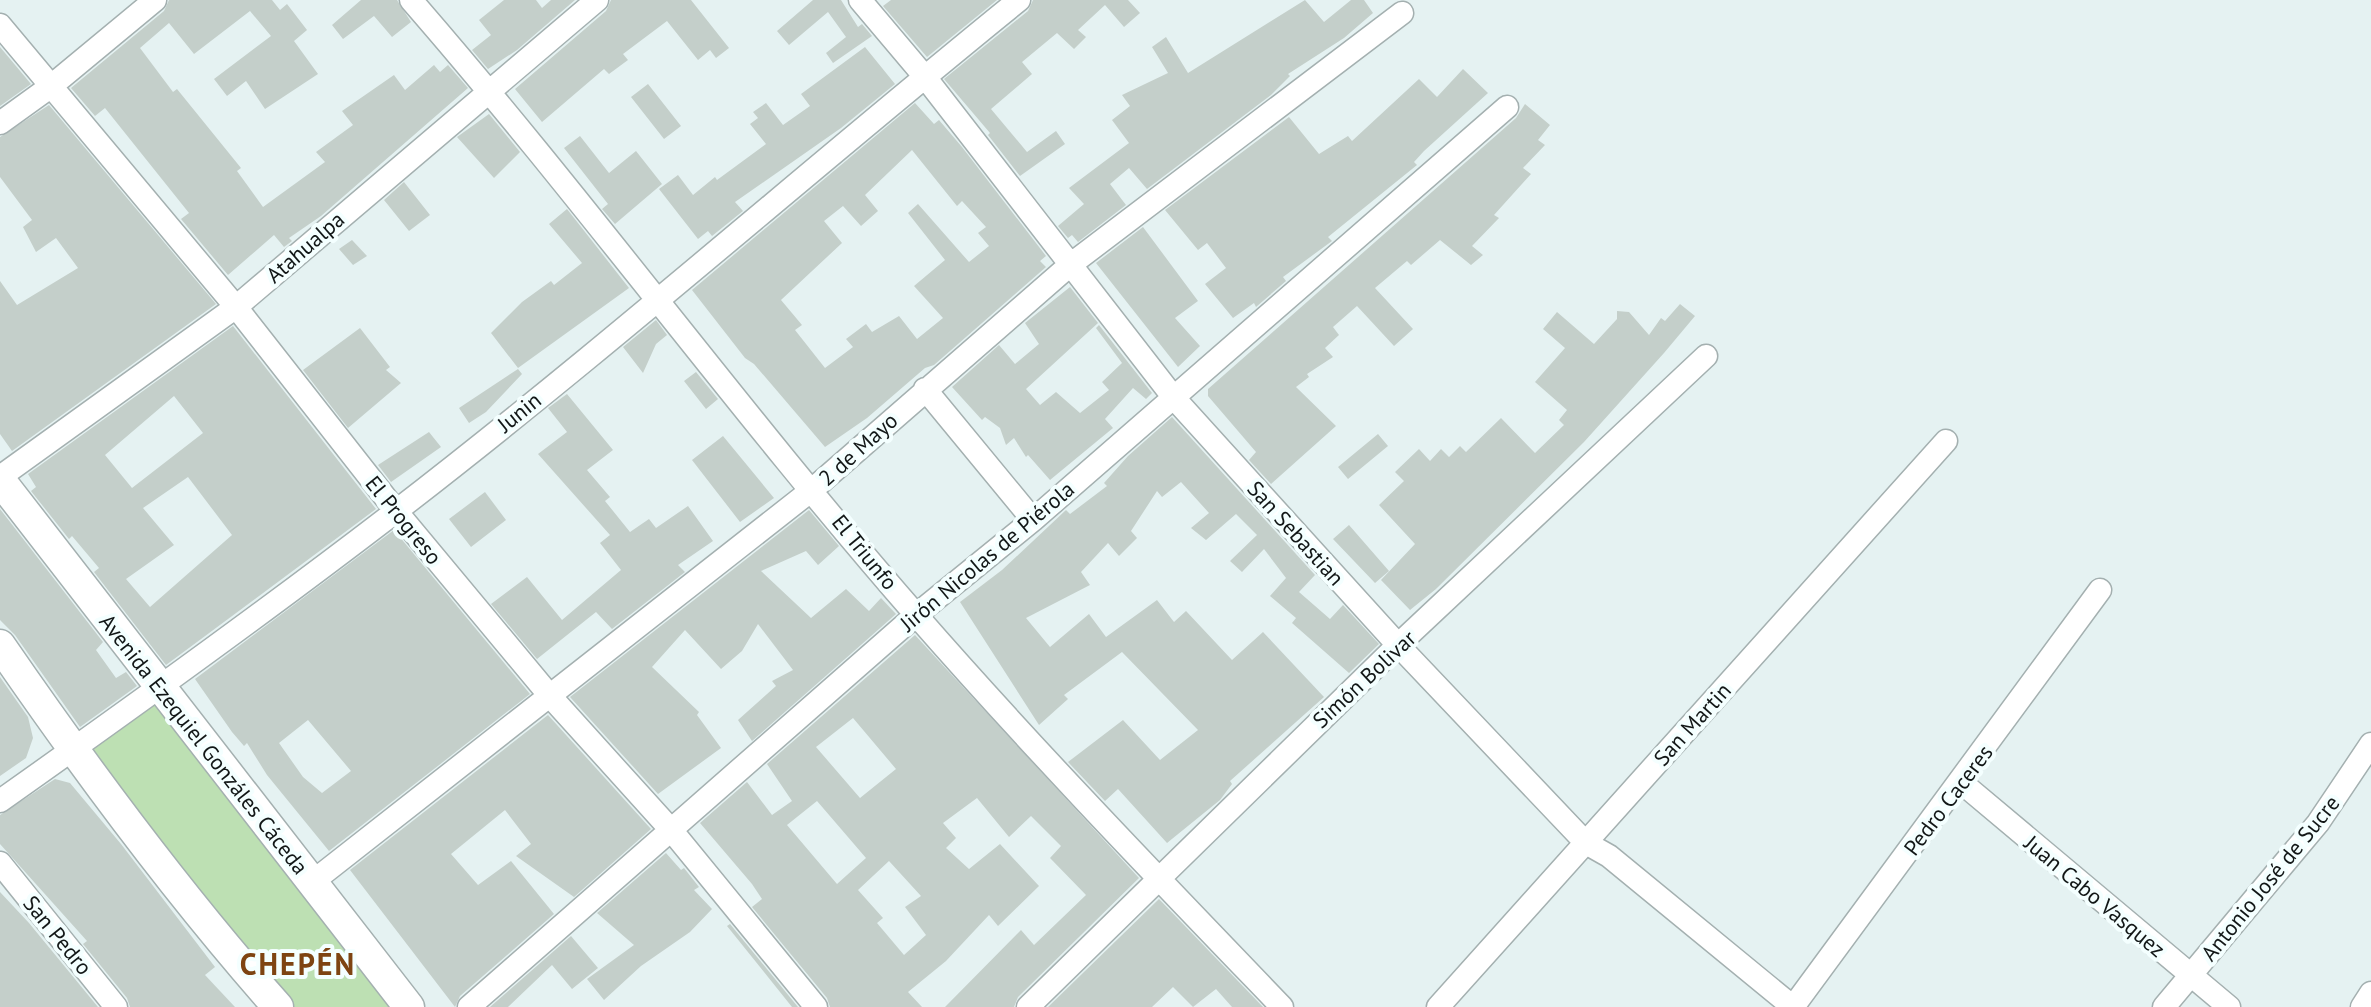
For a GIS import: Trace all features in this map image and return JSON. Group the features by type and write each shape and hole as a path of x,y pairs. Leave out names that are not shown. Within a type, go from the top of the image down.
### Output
{"main road":[{"name":"Avenida Ezequiel Gonzáles Cáceda","path":"0,479 409,1007"},
{"path":"0,645 73,750 229,952 278,1007"}],"street":[{"path":"0,123 50,87 155,0"},
{"name":"El Triunfo","path":"411,0 490,90 657,301 916,615 1157,877 1282,1007"},
{"name":"Atahualpa","path":"0,479 236,307 597,0"},
{"name":"San Sebastian","path":"860,0 925,77 1174,398 1398,645 1586,843 1609,856 1793,1007"},
{"name":"Junin","path":"0,801 161,687 396,511 657,301 1019,0"},
{"name":"2 de Mayo","path":"311,883 813,489 1070,265 1402,13"},
{"name":"El Progreso","path":"0,25 236,307 396,511 550,696 672,831 816,1007"},
{"name":"Jirón Nicolas de Piérola","path":"469,1007 916,615 1033,520 1507,107"},
{"name":"Simón Bolivar","path":"1028,1007 1157,877 1398,645 1706,356"},
{"path":"925,389 1033,520"},
{"name":"San Martin","path":"1438,1007 1946,441"},
{"name":"Pedro Caceres","path":"1793,1007 1962,783 2100,590"},
{"name":"Antonio José de Sucre","path":"2164,1007 2214,952 2318,823 2371,744"},
{"name":"Juan Cabo Vasquez","path":"1962,783 2229,1007"},
{"name":"San Pedro","path":"0,863 116,1007"},
{"path":"2362,1007 2371,993"}],"green space":[{"path":"161,687 409,1007 278,1007 73,750"}],"building":[{"path":"169,0 272,0 280,10 287,4 307,30 294,41 318,74 265,109 246,81 227,96 214,79 271,36 250,11 194,54 169,23 140,48 173,92 177,89 241,168 237,171 263,207 325,162 316,152 353,125 342,111 394,75 405,90 434,65 440,72 448,65 468,88 321,216 289,238 292,241 284,247 274,235 228,275 181,219 189,213 105,108 95,116 71,88 164,11"},
{"path":"361,0 397,0 411,22 392,37 374,16 343,39 332,25"},
{"path":"504,0 536,0 542,8 551,0 575,0 517,50 488,69 472,50 491,35 479,20"},
{"path":"611,0 691,0 729,48 716,58 710,50 698,60 667,21 623,54 628,60 609,74 604,69 542,122 515,89 606,11"},
{"path":"813,0 841,0 858,27 862,24 872,36 833,63 826,53 846,37 828,12 789,45 777,31"},
{"path":"891,0 997,0 927,57 883,6"},
{"path":"1033,0 1128,0 1140,13 1124,27 1105,5 1078,30 1086,37 1074,49 1057,33 1022,62 1032,74 991,109 1027,152 1056,131 1065,144 1020,176 988,135 990,133 944,79 1028,11"},
{"path":"1305,0 1324,22 1351,0 1364,0 1373,13 1344,38 1288,74 1290,76 1271,95 1147,189 1129,168 1110,184 1126,205 1078,242 1072,235 1068,238 1058,226 1084,204 1069,188 1129,143 1112,120 1130,106 1122,95 1168,73 1152,47 1166,37 1188,73"},
{"path":"0,47 31,84 0,106"},
{"path":"865,47 895,84 841,128 735,202 743,211 712,236 708,231 698,239 659,189 678,175 693,195 715,177 717,180 766,144 750,124 758,118 753,112 766,103 783,125 810,106 801,94"},
{"path":"1463,69 1488,93 1424,151 1414,162 1417,165 1328,237 1332,241 1283,277 1286,281 1256,307 1254,303 1233,318 1205,284 1226,268 1207,243 1198,250 1165,210 1289,117 1319,154 1348,136 1352,141 1419,79 1437,97"},
{"path":"648,84 681,126 664,139 631,97"},
{"path":"915,103 934,124 939,120 1046,256 1040,261 1046,267 934,365 925,368 867,418 825,447 754,364 745,358 692,290","holes":["912,150 957,206 962,201 986,227 978,233 989,246 969,262 918,204 908,213 945,260 914,286 943,318 917,339 899,316 872,332 866,324 846,339 853,347 825,368 795,330 802,325 781,300 842,243 824,221 843,206 861,226 878,211 865,195"]},
{"path":"1525,104 1550,125 1538,140 1545,145 1523,168 1531,174 1494,215 1499,218 1472,246 1483,255 1471,265 1440,240 1411,265 1407,261 1375,288 1413,329 1394,346 1357,306 1333,327 1339,335 1325,348 1333,357 1307,374 1309,377 1296,387 1336,426 1271,484 1249,460 1256,452 1208,396 1208,389 1516,118"},
{"path":"49,105 216,304 12,451 0,434 0,281 17,305 78,268 56,238 36,252 23,227 32,220 0,177 0,137"},
{"path":"489,114 520,152 494,178 457,137"},
{"path":"580,136 609,173 636,151 662,184 615,224 602,209 608,204 564,148"},
{"path":"404,182 430,215 409,231 384,200"},
{"path":"567,209 629,288 518,368 491,333 522,302 551,281 554,285 582,263 549,224"},
{"path":"1143,227 1198,301 1175,318 1200,346 1178,367 1096,263"},
{"path":"352,240 367,256 353,265 339,249"},
{"path":"1070,287 1098,323 1026,389 1040,405 1056,392 1080,413 1109,390 1102,382 1122,363 1096,328 1099,325 1152,393 1146,399 1133,388 1105,419 1113,428 1050,480 1028,455 1026,457 1014,438 1006,445 1000,428 985,417 982,420 952,387 999,345 1015,364 1039,344 1025,323"},
{"path":"1680,304 1695,316 1664,353 1584,442 1436,589 1410,610 1381,580 1415,544 1379,505 1404,481 1395,472 1419,449 1430,461 1441,449 1449,457 1460,446 1466,452 1501,418 1535,453 1564,425 1559,420 1567,410 1535,382 1565,348 1543,329 1557,312 1594,344 1617,319 1617,311 1629,312 1649,335 1661,318 1665,321"},
{"path":"656,320 667,335 656,344 643,373 623,347"},
{"path":"233,326 376,509 166,665 94,572 99,568 72,536 69,539 31,491 36,487 28,474","holes":["174,396 203,433 132,488 105,455","188,477 232,535 150,607 126,579 174,545 143,508"]},
{"path":"360,328 390,367 386,370 401,383 348,428 303,370"},
{"path":"518,369 522,374 486,412 469,423 459,408"},
{"path":"696,372 718,399 706,409 684,381"},
{"path":"567,394 613,450 587,470 610,497 605,501 630,532 649,519 656,528 688,506 713,541 678,565 685,572 612,629 596,612 537,659 491,604 527,577 562,620 621,570 600,543 610,535 538,454 567,432 548,408"},
{"path":"1172,417 1315,575 1299,592 1330,619 1343,605 1379,644 1349,673 1292,623 1296,618 1270,596 1286,578 1264,549 1242,572 1230,561 1257,535 1236,514 1206,540 1191,528 1209,513 1181,482 1162,497 1157,491 1131,531 1137,538 1119,556 1108,543 1081,572 1090,585 1026,618 1050,647 1089,614 1106,637 1157,600 1174,622 1186,611 1232,660 1263,632 1324,697 1230,781 1232,784 1220,800 1167,843 1118,789 1105,801 1068,762 1123,720 1160,760 1198,730 1122,652 1064,695 1068,699 1039,725 960,602 1002,570 1066,510 1070,514 1107,486 1104,483 1128,456"},
{"path":"429,432 441,447 391,482 378,465"},
{"path":"1378,434 1388,446 1348,479 1338,467"},
{"path":"723,436 774,498 740,522 692,460"},
{"path":"485,492 506,520 471,547 449,519"},
{"path":"0,509 103,642 96,650 116,678 126,672 137,686 80,727 15,635 0,620"},
{"path":"809,510 839,546 818,565 806,551 761,571 811,618 846,589 869,611 881,598 896,614 752,741 738,720 776,686 772,681 793,670 758,624 742,651 721,669 685,630 652,667 699,712 697,715 721,748 658,794 570,697"},
{"path":"1349,525 1389,571 1375,583 1333,539"},
{"path":"394,530 530,694 329,851 267,775 247,743 244,746 232,732 195,679","holes":["308,720 351,771 322,793 303,777 279,743"]},
{"path":"915,635 1139,878 1018,997 1014,1007 945,1007 1021,930 1034,945 1086,895 1050,858 1061,846 1031,816 1009,837 977,798 943,823 956,838 946,848 969,869 1000,844 1039,886 998,926 989,915 946,961 908,992 922,1007 830,1007 827,998 752,907 762,899 752,884 700,823 747,782 772,815 792,801 767,764","holes":["853,718 896,769 860,798 816,747","817,801 866,858 837,884 787,825","889,861 921,896 905,907 926,935 904,955 877,923 883,918 858,890"]},
{"path":"0,677 28,717 33,738 26,758 0,776"},
{"path":"548,715 651,829 574,897 516,856 531,844 505,810 451,854 478,885 511,861 554,914 460,996 455,1007 350,870"},
{"path":"55,779 70,783 121,844 215,967 205,975 235,1007 130,1007 127,998 83,944 87,941 0,844 0,815"},
{"path":"666,853 681,870 684,868 699,887 694,890 712,909 690,932 641,966 604,1000 587,979 634,945 597,913"},
{"path":"0,892 29,923 98,1007 0,1007"},
{"path":"1159,899 1263,1007 1232,1007 1216,989 1193,1007 1173,987 1152,1007 1048,1007"},
{"path":"730,924 798,1007 792,1007 727,926"},
{"path":"571,936 598,968 572,989 552,965 508,1007 490,1007"}],"district":[{"name":"CHEPÉN","path":"298,963"}]}
